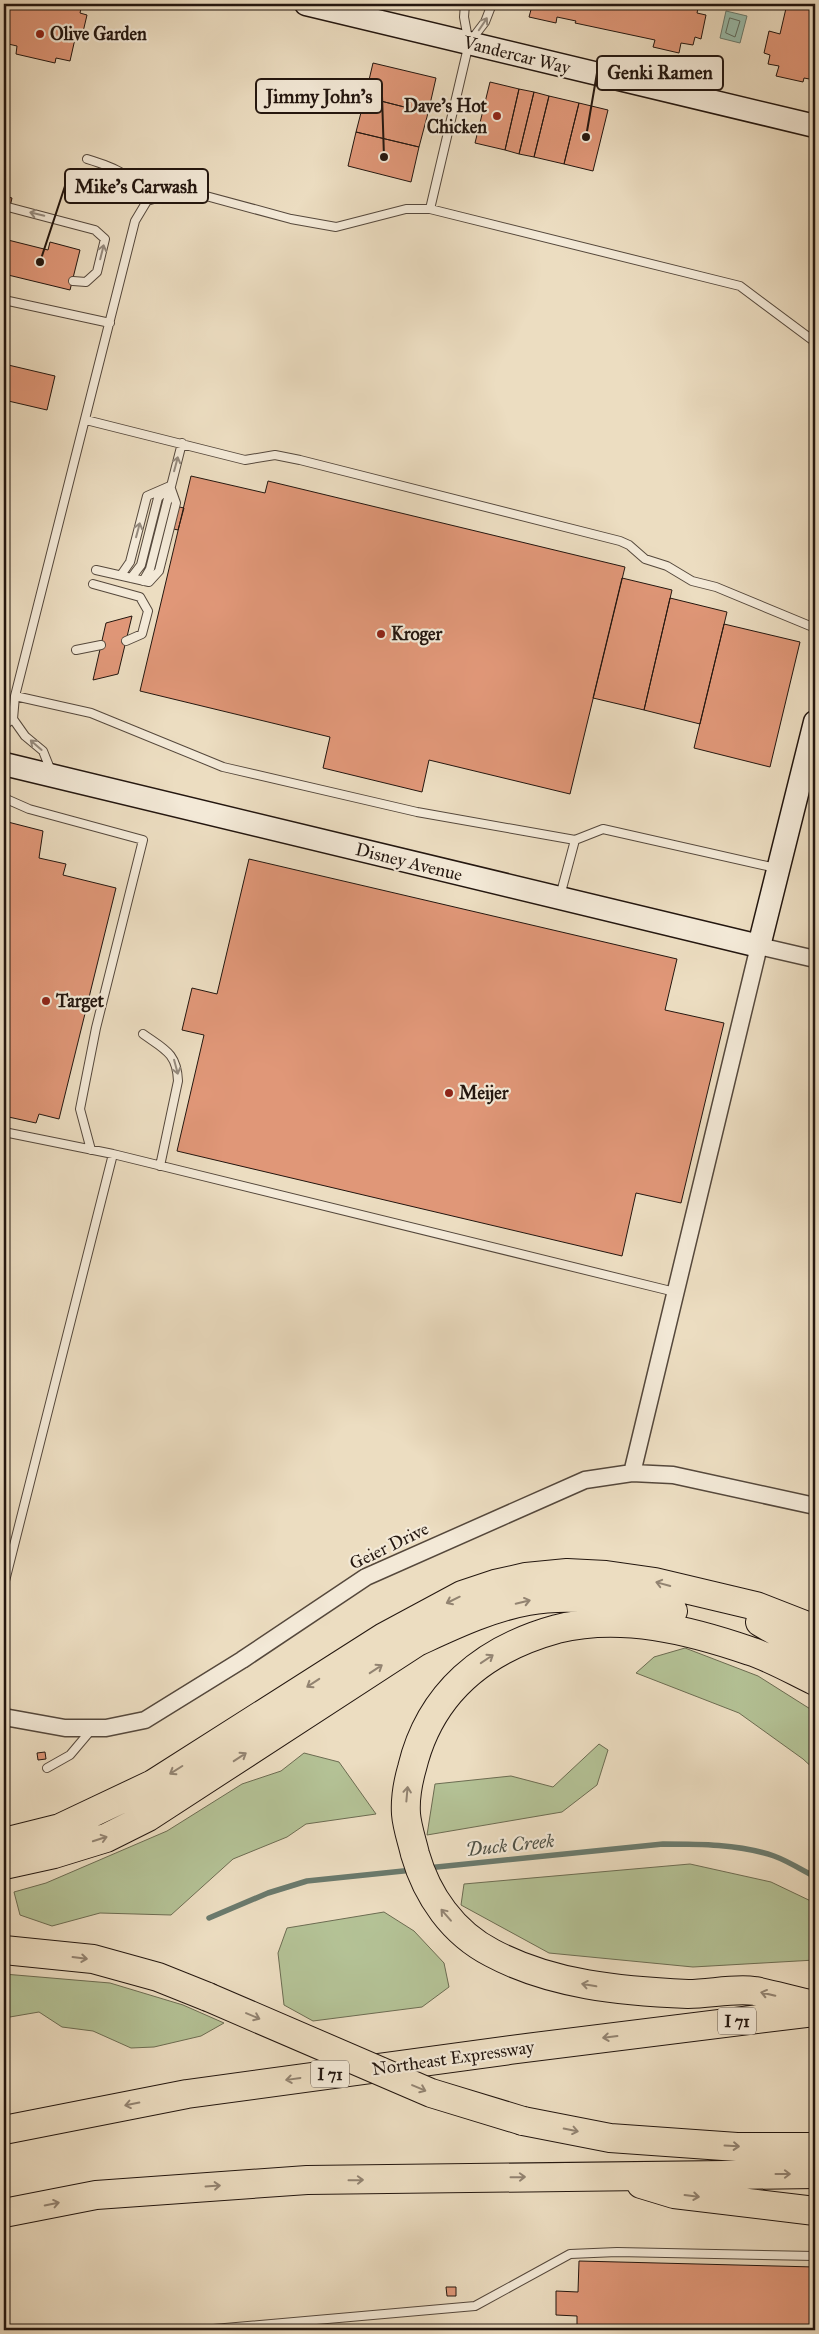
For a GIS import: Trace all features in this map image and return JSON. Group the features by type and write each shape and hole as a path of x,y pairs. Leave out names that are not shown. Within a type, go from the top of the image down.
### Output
{"highway":[{"path":"4,1842 60,1828 153,1784 384,1637 462,1596 526,1577 567,1573 606,1575 655,1582 756,1606 815,1629"},
{"path":"710,1596 815,1654"},
{"path":"4,1873 54,1854 106,1838 148,1817 417,1642 467,1620 529,1600 597,1599 673,1611 739,1634 775,1652 815,1681"},
{"path":"815,1681 752,1651 679,1630 644,1624 605,1623 559,1629 514,1644 485,1659 455,1685 431,1715 417,1747 409,1780 406,1813 412,1842 428,1889 438,1906 472,1942 512,1964 558,1979 612,1989 680,1993 752,1991 815,2006"},
{"path":"4,1865 54,1854"},
{"path":"4,1951 32,1951 93,1959 158,1977 431,2093 523,2121 610,2138 737,2147 815,2147"},
{"name":"Northeast Expressway","path":"4,2130 187,2094 815,2012"},
{"path":"658,2031 711,2041 815,2031"},
{"path":"4,2213 96,2195 307,2180 815,2174"},
{"path":"611,2175 674,2194 815,2211"}],"street":[{"name":"Vandercar Way","path":"306,4 815,126"},
{"path":"632,1472 815,722"},
{"name":"Disney Avenue","path":"4,764 815,959"},
{"name":"Geier Drive","path":"4,1717 65,1728 106,1728 145,1720 242,1660 366,1577 585,1480 632,1472 673,1475 815,1506"}],"lane":[{"path":"465,4 464,17 469,43"},
{"path":"430,209 469,43 485,22 492,4"},
{"path":"88,159 114,168 132,180 147,202"},
{"path":"53,776 43,751 25,736 13,719 15,696 135,221 147,202 167,195 195,194 336,227 406,209 430,209 740,286 815,342"},
{"path":"4,206 96,230 105,239 97,272 86,282 73,281"},
{"path":"4,300 110,323"},
{"path":"86,420 245,460 275,455 300,460 620,541 629,545 645,559 667,566 692,580 716,587 815,628"},
{"path":"96,570 143,581 150,569 182,443"},
{"path":"121,575 130,562 147,496 170,486"},
{"path":"132,578 141,565 158,498 170,486"},
{"path":"93,584 140,597 148,611 142,634 126,640"},
{"path":"76,650 101,645"},
{"path":"15,696 91,713 223,767 417,812 575,840 603,829 778,868"},
{"path":"4,725 13,719"},
{"path":"4,798 29,809 143,840 96,1028 80,1109 91,1150"},
{"path":"560,898 575,840"},
{"path":"143,1034 172,1056 178,1068 178,1081 160,1166"},
{"path":"4,1132 113,1154 675,1292"},
{"path":"4,1585 113,1154"},
{"path":"47,1768 70,1755 93,1728"},
{"path":"202,2330 475,2306 570,2254 617,2252 815,2256"}],"shaded area":[{"path":"685,1648 758,1676 815,1712 815,1770 803,1759 739,1713 636,1673 654,1657"},
{"path":"599,1744 608,1750 597,1785 562,1812 427,1835 435,1784 511,1776 553,1787"},
{"path":"304,1753 339,1762 376,1814 306,1824 287,1837 233,1859 171,1915 100,1913 52,1926 20,1915 14,1892 46,1883 167,1831 242,1784 281,1771"},
{"path":"690,1864 771,1882 815,1903 815,1960 693,1967 549,1953 461,1905 464,1884"},
{"path":"384,1912 414,1931 444,1963 449,1987 422,2007 313,2021 284,2005 278,1953 287,1928"},
{"path":"4,1974 110,1983 183,2005 224,2023 201,2036 154,2047 131,2048 93,2031 62,2027 39,2012 4,2018"}],"water":[{"path":"726,11 747,16 740,43 720,38"}],"building":[{"name":"Olive Garden","path":"4,4 82,4 80,13 87,15 83,32 77,30 70,61 56,58 55,63 16,54 17,46 4,43"},
{"path":"521,4 699,4 697,13 706,15 701,39 695,37 693,45 681,43 679,53 653,47 655,40 575,23 576,21 557,17 556,23 529,17 532,6"},
{"path":"787,4 814,11 812,18 815,18 815,80 804,78 803,82 776,76 779,66 768,64 770,55 764,53 769,31 780,34"},
{"path":"373,63 436,78 428,113 365,97"},
{"name":"Dave's Hot Chicken","path":"490,82 519,89 505,150 475,143"},
{"path":"519,89 534,92 519,154 505,150"},
{"path":"534,92 549,96 534,157 519,154"},
{"path":"549,96 579,103 564,164 534,157"},
{"path":"365,97 428,113 419,147 356,132"},
{"path":"579,103 608,110 593,171 564,164"},
{"path":"356,132 419,147 411,182 348,166"},
{"path":"4,196 12,198 7,220 4,219"},
{"path":"4,239 48,250 50,242 80,250 70,290 4,274"},
{"path":"4,364 55,376 47,410 4,400"},
{"name":"Kroger","path":"191,476 265,493 268,481 625,567 570,794 429,760 422,792 323,768 330,737 140,691"},
{"path":"153,501 184,508 178,530 148,523"},
{"path":"622,578 672,590 644,710 593,698"},
{"path":"670,598 727,612 700,724 644,710"},
{"path":"132,616 118,674 93,680 106,623"},
{"path":"724,624 800,642 770,767 694,748"},
{"name":"Target","path":"4,821 43,831 39,858 66,864 63,875 116,888 59,1119 39,1114 36,1123 4,1116"},
{"name":"Meijer","path":"249,859 677,959 665,1010 724,1023 681,1203 636,1193 622,1256 177,1151 204,1035 182,1030 192,988 217,994"},
{"path":"45,1752 46,1759 38,1760 37,1753"},
{"path":"579,2261 815,2267 815,2330 577,2330 577,2316 556,2315 556,2291 578,2292"},
{"path":"446,2287 456,2287 456,2296 447,2296"}],"waterway":[{"name":"Duck Creek","path":"427,1868 663,1844 691,1844 733,1847 761,1852 784,1860 815,1877"},
{"name":"Duck Creek","path":"209,1918 268,1893 307,1881 413,1870"}],"place":[{"name":"Olive Garden","path":"40,34"},
{"name":"Dave's Hot Chicken","path":"497,116"},
{"name":"Genki Ramen","path":"586,137"},
{"name":"Jimmy John's","path":"384,157"},
{"name":"Mike's Carwash","path":"40,262"},
{"name":"Kroger","path":"381,634"},
{"name":"Target","path":"46,1001"},
{"name":"Meijer","path":"449,1093"}]}
